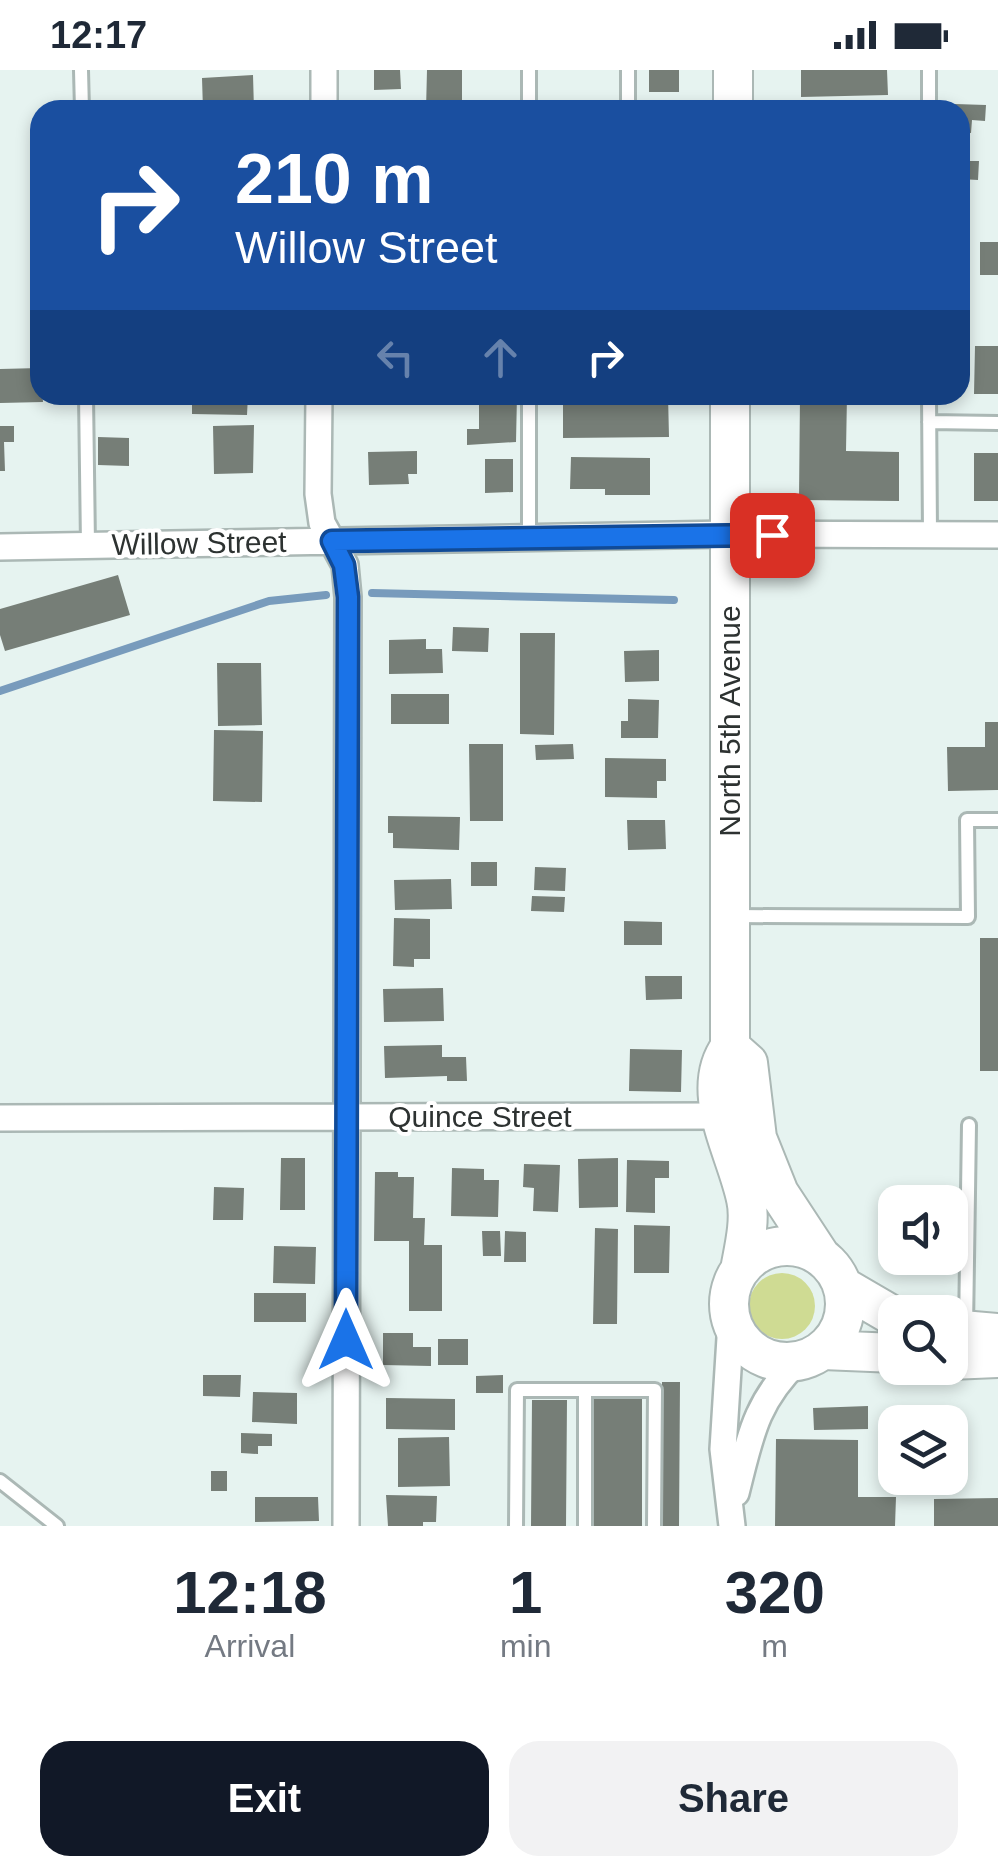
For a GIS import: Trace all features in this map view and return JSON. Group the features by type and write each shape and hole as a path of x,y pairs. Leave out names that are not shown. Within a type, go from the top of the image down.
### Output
{"main road":[{"path":"733,70 733,100"},
{"name":"North 5th Avenue","path":"730,405 730,1047 717,1064 720,1116 748,1203 740,1270"},
{"name":"North 5th Avenue","path":"730,1047 748,1063 757,1138 778,1190 832,1271"},
{"path":"878,1305 804,1249 787,1246 753,1257 740,1270 729,1304 732,1322 750,1349 781,1362 811,1356 878,1354"},
{"path":"811,1356 843,1321 846,1303 832,1271"},
{"path":"968,1339 998,1358"}],"street":[{"path":"324,70 324,100"},
{"path":"319,405 318,494 322,523 344,565 348,597 346,1526"},
{"name":"Willow Street","path":"0,547 729,534 998,534"},
{"name":"Quince Street","path":"0,1118 720,1116"},
{"path":"732,1322 723,1449 732,1517"},
{"path":"732,1517 761,1406 775,1383 811,1356"}],"lane":[{"path":"81,70 82,100"},
{"path":"529,70 529,100"},
{"path":"628,70 628,100"},
{"path":"928,70 929,100"},
{"path":"86,405 88,545"},
{"path":"529,405 529,538"},
{"path":"929,405 930,534"},
{"path":"930,422 998,423"},
{"path":"730,916 968,917 967,820 998,820"},
{"path":"967,1295 969,1125"},
{"path":"516,1526 517,1390 654,1390 654,1526"},
{"path":"585,1390 585,1526"},
{"path":"0,1481 57,1526"}],"green space":[{"path":"782,1273 795,1275 805,1283 813,1293 813,1319 805,1329 795,1337 782,1339 769,1337 759,1329 751,1319 749,1306 751,1293 759,1283 769,1275"}],"building":[{"path":"374,70 400,70 401,89 374,90"},
{"path":"427,70 462,70 462,100 426,100"},
{"path":"649,70 679,70 679,92 649,92"},
{"path":"801,70 887,70 888,95 801,97"},
{"path":"253,75 254,100 203,100 202,78"},
{"path":"970,104 986,105 985,121 972,120 971,133"},
{"path":"970,161 979,161 978,180 970,180"},
{"path":"980,242 998,242 998,275 980,275"},
{"path":"975,346 998,346 998,394 974,394"},
{"path":"30,368 30,402 0,403 0,369"},
{"path":"192,405 248,405 247,415 192,414"},
{"path":"479,405 517,405 516,442 467,445 467,429 479,429"},
{"path":"563,405 668,405 669,437 563,438"},
{"path":"800,405 847,405 846,451 899,452 899,501 799,500"},
{"path":"254,425 253,473 214,474 213,426"},
{"path":"0,426 14,426 14,442 4,442 5,471 0,471"},
{"path":"98,437 129,438 129,466 98,465"},
{"path":"417,451 417,474 408,474 409,484 369,485 368,452"},
{"path":"974,453 998,453 998,501 974,501"},
{"path":"571,457 650,458 650,495 605,495 605,489 570,489"},
{"path":"485,459 513,459 513,492 485,493"},
{"path":"118,575 130,615 5,651 0,635 0,609"},
{"path":"453,627 489,628 488,652 452,651"},
{"path":"520,633 555,633 554,735 520,734"},
{"path":"426,639 426,649 442,649 443,673 389,674 389,640"},
{"path":"659,650 659,681 625,682 624,651"},
{"path":"217,663 261,663 262,725 218,726"},
{"path":"391,694 449,694 449,724 391,724"},
{"path":"628,699 659,700 658,738 621,738 621,721 628,721"},
{"path":"985,722 998,722 998,790 948,791 947,747 985,747"},
{"path":"214,730 263,731 262,802 213,801"},
{"path":"469,744 503,744 503,821 470,821"},
{"path":"573,744 574,759 536,760 535,745"},
{"path":"605,758 666,759 666,781 657,781 657,798 605,797"},
{"path":"388,816 460,817 459,850 393,848"},
{"path":"627,820 665,820 666,849 628,850"},
{"path":"471,862 497,862 497,886 471,886"},
{"path":"535,867 566,868 565,891 534,890"},
{"path":"451,879 452,909 395,910 394,880"},
{"path":"532,896 565,897 564,912 531,911"},
{"path":"394,918 430,919 430,959 414,959 414,967 393,966"},
{"path":"624,921 662,922 662,945 624,945"},
{"path":"980,938 998,938 998,1071 980,1071"},
{"path":"645,976 682,976 682,999 646,1000"},
{"path":"443,988 444,1021 384,1022 383,989"},
{"path":"442,1045 442,1057 466,1057 467,1081 447,1081 447,1076 385,1078 384,1046"},
{"path":"630,1049 682,1050 681,1092 629,1091"},
{"path":"281,1158 305,1158 305,1210 280,1210"},
{"path":"618,1158 618,1207 579,1208 578,1159"},
{"path":"627,1160 669,1161 669,1178 655,1178 655,1213 626,1212"},
{"path":"524,1164 560,1165 558,1212 533,1211 534,1188 523,1187"},
{"path":"452,1168 484,1169 484,1180 499,1180 498,1217 451,1216"},
{"path":"375,1172 414,1177 413,1218 425,1218 424,1245 442,1245 442,1311 409,1311 409,1241 374,1241"},
{"path":"214,1187 244,1188 243,1220 213,1220"},
{"path":"634,1225 670,1226 669,1273 634,1273"},
{"path":"595,1228 618,1229 617,1324 593,1324"},
{"path":"482,1231 500,1231 501,1256 483,1256"},
{"path":"505,1231 526,1232 526,1262 504,1262"},
{"path":"274,1246 316,1247 315,1284 273,1283"},
{"path":"254,1293 306,1293 306,1322 254,1322"},
{"path":"383,1333 413,1333 413,1347 431,1347 431,1366 383,1365"},
{"path":"438,1339 468,1339 468,1365 438,1365"},
{"path":"203,1375 241,1375 240,1397 203,1396"},
{"path":"503,1375 503,1393 476,1393 476,1376"},
{"path":"662,1382 680,1382 679,1526 661,1526"},
{"path":"253,1392 297,1393 297,1424 252,1422"},
{"path":"386,1398 455,1399 455,1430 386,1429"},
{"path":"594,1399 642,1399 642,1526 594,1526"},
{"path":"532,1400 567,1400 566,1526 531,1526"},
{"path":"868,1406 868,1429 814,1430 813,1408"},
{"path":"241,1433 272,1434 272,1446 258,1446 258,1454 241,1453"},
{"path":"449,1437 450,1486 398,1487 398,1438"},
{"path":"776,1439 858,1440 858,1497 896,1497 895,1526 775,1526"},
{"path":"211,1471 227,1471 227,1491 211,1491"},
{"path":"386,1495 437,1496 436,1522 388,1526"},
{"path":"255,1497 318,1497 319,1521 255,1522"},
{"path":"998,1498 998,1526 934,1526 934,1499"}],"waterway":[{"path":"372,593 674,600"},
{"path":"0,691 269,601 326,595"}],"route":[{"path":"346,1340 348,597 344,565 332,541 772,535"}]}
